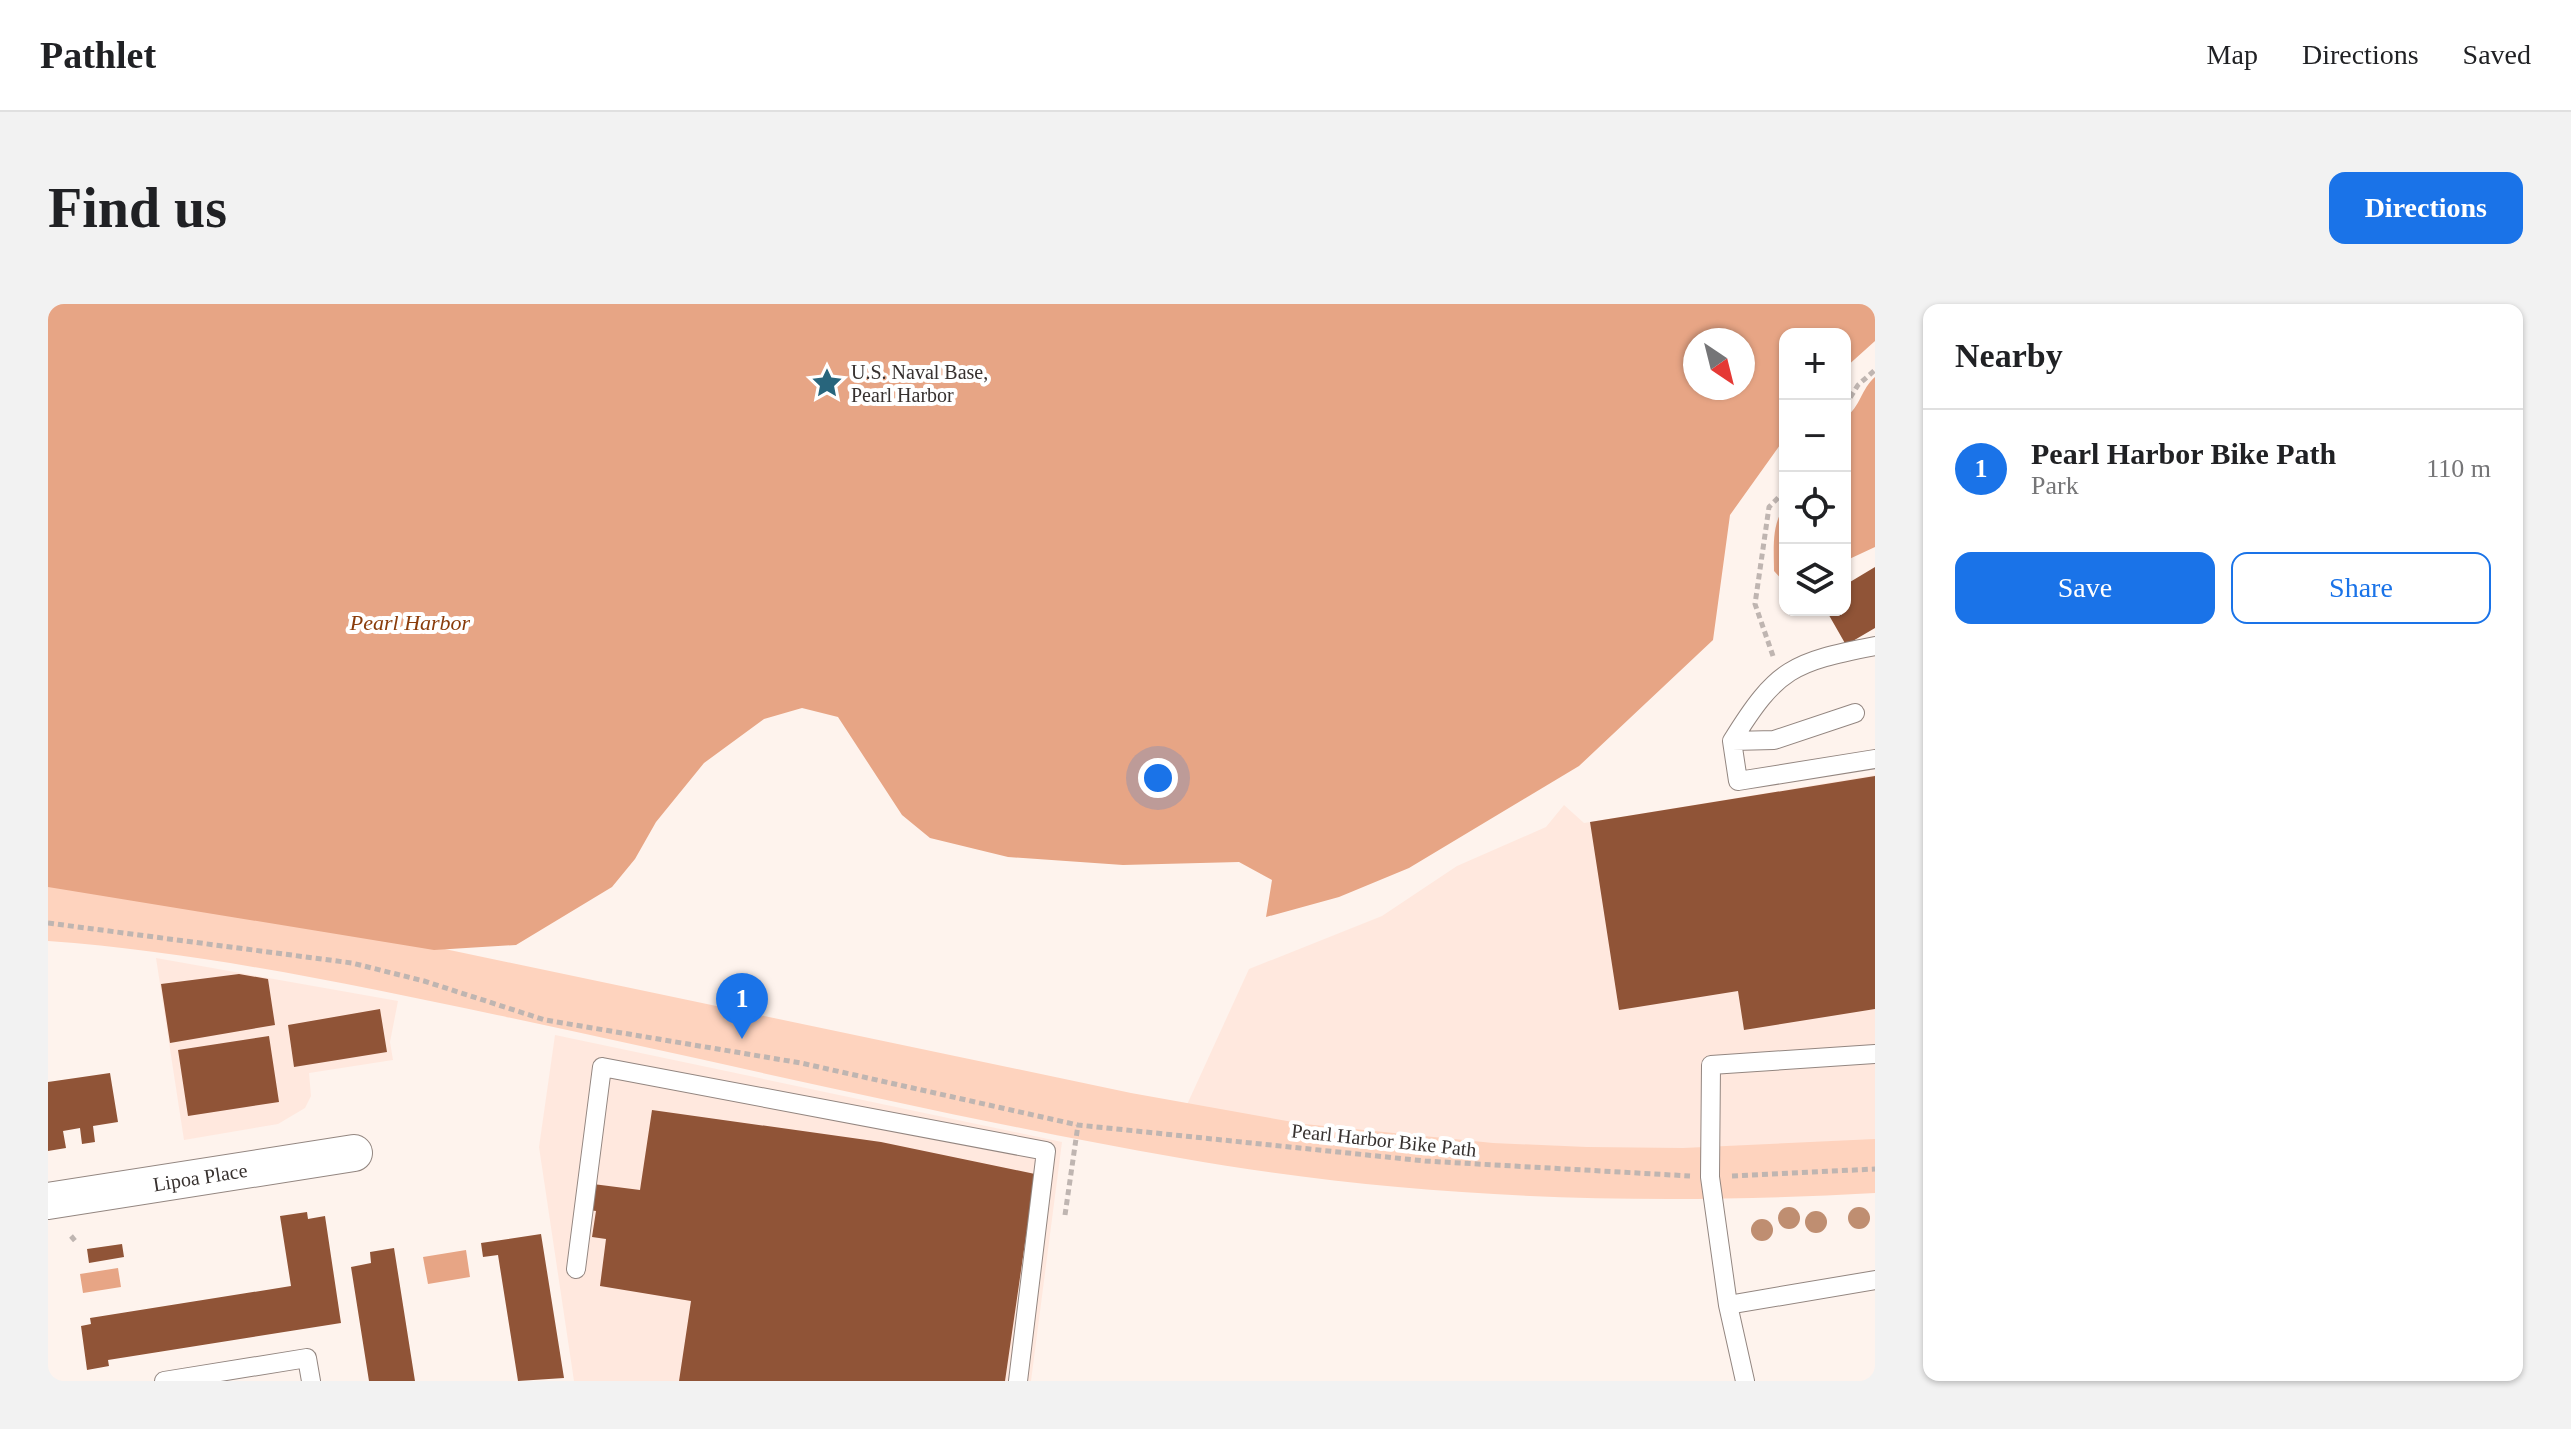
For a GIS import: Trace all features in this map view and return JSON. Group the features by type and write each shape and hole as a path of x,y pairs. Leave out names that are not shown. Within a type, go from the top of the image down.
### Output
{"street":[{"name":"Lipoa Place","path":"48,1201 354,1153"}],"lane":[{"path":"1875,646 1814,658 1780,677 1752,708 1732,741 1738,781 1875,759"},
{"path":"1732,741 1774,740 1855,713"},
{"path":"1745,1381 1728,1305 1710,1177 1711,1065 1875,1054"},
{"path":"576,1269 602,1067 1046,1151 1018,1381"},
{"path":"1728,1305 1875,1280"},
{"path":"164,1381 307,1358 311,1381"}],"path":[{"path":"1849,400 1858,385 1875,370"},
{"path":"1779,498 1769,507 1755,604 1780,677"},
{"name":"Pearl Harbor Bike Path","path":"48,923 352,963 424,981 545,1020 801,1063 1078,1125 1439,1163 1710,1177 1875,1169"},
{"path":"71,1236 77,1243"}],"shaded area":[{"path":"1875,775 1875,1147 1824,1151 1481,1148 1185,1109 1249,969 1382,916 1457,866 1546,827 1564,805 1584,823"},
{"path":"48,886 364,932 1131,1093 1304,1124 1493,1143 1587,1147 1683,1148 1875,1139 1875,1193 1700,1199 1526,1196 1353,1183 1180,1158 923,1108 330,981 218,961 48,941"},
{"path":"156,958 398,1001 390,1042 393,1060 309,1073 311,1096 305,1108 278,1124 184,1140"},
{"path":"555,1035 1062,1142 1031,1381 574,1381 539,1147"}],"water":[{"name":"Pearl Harbor","path":"48,304 1875,304 1875,341 1851,363 1851,328 1779,328 1779,446 1730,515 1713,640 1579,766 1409,868 1339,897 1266,917 1272,880 1239,862 1123,865 1008,857 930,838 902,815 838,717 802,708 764,719 704,763 656,822 635,859 612,887 516,945 434,950 48,887"},
{"path":"1875,377 1875,547 1851,558 1851,411"},
{"path":"1779,518 1779,576 1774,571"},
{"path":"466,1250 470,1277 428,1284 423,1257"},
{"path":"118,1268 121,1287 83,1293 80,1274"}],"building":[{"path":"1875,567 1875,628 1846,645 1829,616 1851,616 1851,581"},
{"path":"1875,776 1875,1009 1744,1030 1738,991 1619,1010 1590,822"},
{"path":"239,974 268,979 275,1025 170,1043 161,984"},
{"path":"380,1009 387,1052 294,1067 288,1025"},
{"path":"269,1036 279,1102 188,1116 178,1050"},
{"path":"110,1073 118,1122 93,1126 95,1142 82,1144 80,1128 63,1131 66,1148 48,1151 48,1082"},
{"path":"652,1110 881,1142 1035,1174 1005,1381 679,1381 691,1301 600,1286 606,1239 592,1237 596,1211 589,1210 593,1184 640,1190"},
{"path":"307,1212 308,1219 325,1216 341,1323 108,1360 109,1366 87,1370 81,1326 91,1324 90,1318 291,1286 280,1216"},
{"path":"541,1234 564,1378 518,1381 498,1255 483,1257 481,1243"},
{"path":"122,1244 124,1257 89,1263 87,1249"},
{"path":"394,1248 415,1381 369,1381 351,1267 371,1263 370,1252"}],"place":[{"name":"U.S. Naval Base, Pearl Harbor","path":"827,383"},
{"name":"Pearl Harbor Bike Path","path":"742,1039"}]}
